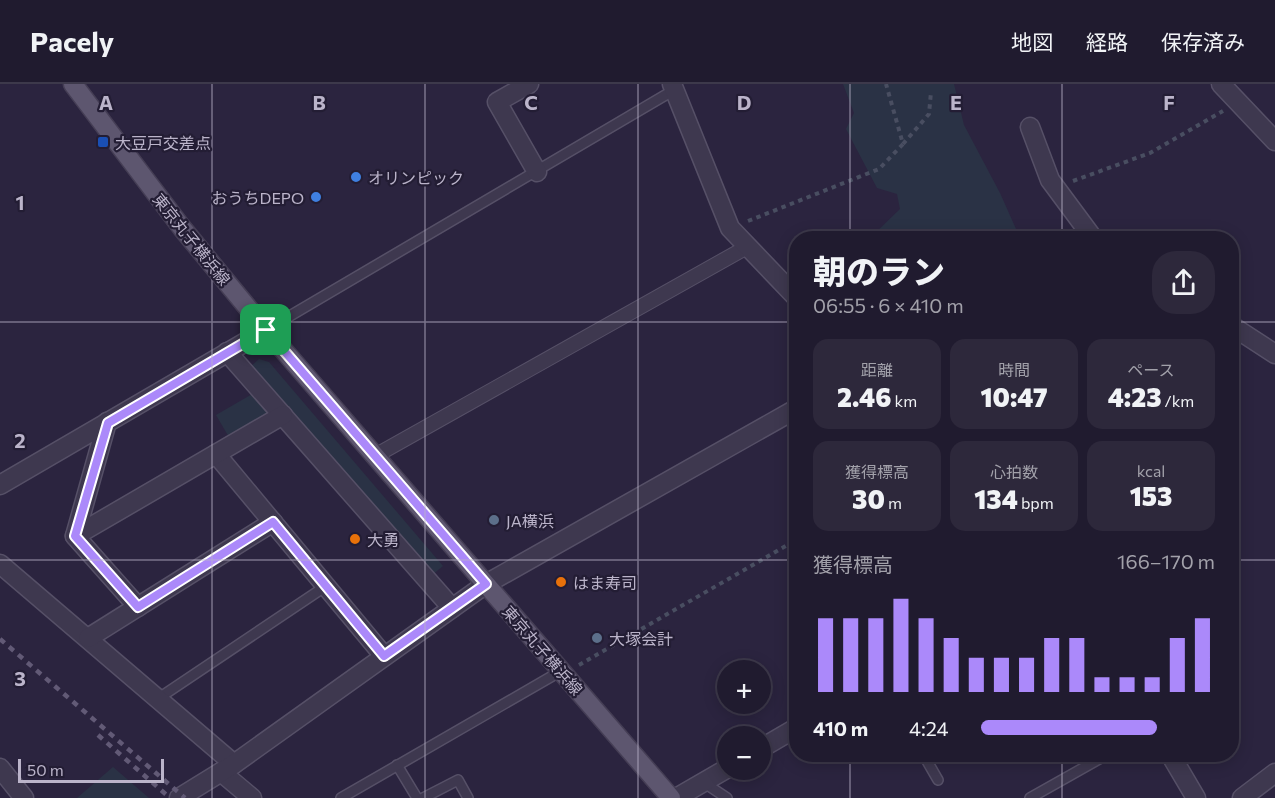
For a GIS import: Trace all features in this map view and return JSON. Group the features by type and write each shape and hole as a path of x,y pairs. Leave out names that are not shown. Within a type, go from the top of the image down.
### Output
{"main road":[{"name":"東京丸子横浜線","path":"73,84 182,228 266,330 373,457 673,798"}],"street":[{"path":"529,84 497,102 537,172"},
{"path":"1221,84 1275,141"},
{"path":"673,87 730,228 789,290"},
{"path":"1030,127 1056,189 1088,231"},
{"path":"373,457 747,247"},
{"path":"0,485 266,330"},
{"path":"1239,331 1275,354"},
{"path":"228,352 452,608"},
{"path":"179,798 227,768 486,584 789,413"},
{"path":"75,536 283,415"},
{"path":"75,536 108,423"},
{"path":"216,453 384,656"},
{"path":"88,638 273,522"},
{"path":"75,536 138,607"},
{"path":"0,564 159,698 227,768 252,798"},
{"path":"771,743 789,732"},
{"path":"1175,762 1196,798"},
{"path":"0,768 24,798"},
{"path":"1242,798 1275,773"},
{"path":"673,798 717,774"}],"lane":[{"path":"266,330 537,172 673,87"},
{"path":"159,698 326,586"},
{"path":"341,798 562,672"},
{"path":"928,762 938,780"},
{"path":"1030,798 1094,762"},
{"path":"397,765 417,798"},
{"path":"423,798 459,780 468,798"},
{"path":"703,782 727,798"}],"path":[{"path":"886,84 903,144"},
{"path":"730,228 879,169 928,114 931,93"},
{"path":"1056,189 1150,153 1219,116 1235,99"},
{"path":"562,672 789,544"}],"shaded area":[{"path":"843,84 954,84 964,125 1000,193 1017,231 877,231 900,209 897,194 877,188 846,129 854,113"},
{"path":"259,359 269,362 443,566 431,576 250,367"},
{"path":"254,393 274,413 230,439 216,415"},
{"path":"113,767 149,798 77,798"}],"railway":[{"path":"0,639 185,798"},
{"path":"98,735 170,798"}],"place":[{"name":"大豆戸交差点","path":"103,142"},
{"name":"オリンピック","path":"356,177"},
{"name":"おうちDEPO","path":"316,197"},
{"name":"JA横浜","path":"494,520"},
{"name":"大勇","path":"355,539"},
{"name":"はま寿司","path":"561,582"},
{"name":"大塚会計","path":"597,638"}],"route":[{"path":"266,330 373,457 486,584 384,656 273,522 138,607 75,536 108,423 266,330"}]}
